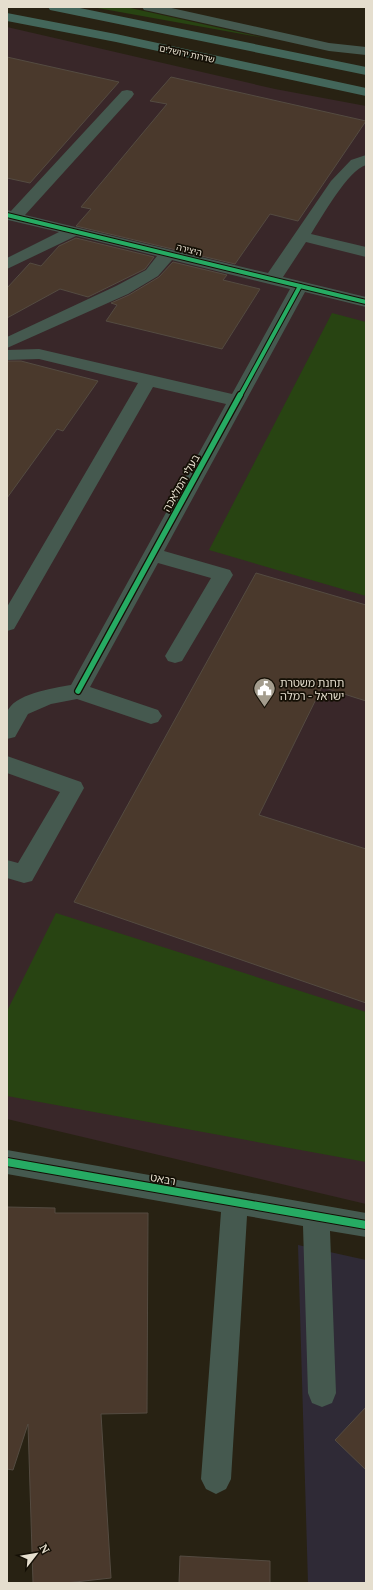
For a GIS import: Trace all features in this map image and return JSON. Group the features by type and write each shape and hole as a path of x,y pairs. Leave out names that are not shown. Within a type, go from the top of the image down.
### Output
{"main road":[{"name":"שדרות ירושלים","path":"55,7 366,71"},
{"name":"שדרות ירושלים","path":"7,17 116,38 366,92"}],"street":[{"path":"149,7 314,44 366,51"},
{"path":"11,216 127,94"},
{"path":"273,279 336,184 356,163 366,160"},
{"name":"היצירה","path":"11,216 366,302"},
{"path":"7,264 74,231"},
{"path":"301,236 366,252"},
{"path":"7,343 122,290 152,272 168,254"},
{"name":"בעלי המלאכה","path":"78,691 300,286"},
{"path":"7,355 39,354 237,401"},
{"path":"7,624 148,380"},
{"path":"153,555 223,575 175,656"},
{"path":"7,731 21,708 47,697 78,691 150,716"},
{"path":"7,764 73,788 24,874 7,869"},
{"name":"רבאט","path":"7,1162 366,1225"},
{"path":"216,1479 235,1202"},
{"path":"316,1217 322,1393"},
{"name":"רבאט","path":"316,1217 366,1230"}],"shaded area":[{"path":"7,27 275,89 366,106 366,1204 7,1119"},
{"path":"298,1245 366,1260 366,1583 308,1583"}],"green space":[{"path":"92,7 126,7 265,38"},
{"path":"332,313 366,322 366,596 209,550"},
{"path":"56,913 366,1012 366,1162 7,1096 7,1011"}],"building":[{"path":"7,57 119,82 30,183 7,178"},
{"path":"171,77 366,121 298,221 270,214 235,264 76,226 91,209 81,207 167,104 150,101"},
{"path":"76,238 154,257 145,269 88,297 60,289 7,318 7,288 30,263 41,266 59,246"},
{"path":"173,262 227,275 223,280 260,289 222,349 106,321 117,305 111,303 129,295 159,277"},
{"path":"7,361 21,361 98,381 63,431 57,429 7,498"},
{"path":"256,573 366,605 366,701 322,687 259,815 366,849 366,1003 74,902"},
{"path":"7,1207 55,1208 55,1213 148,1213 147,1413 101,1414 111,1578 66,1583 33,1583 28,1424 13,1470 7,1469"},
{"path":"366,1407 366,1470 335,1440"},
{"path":"180,1556 270,1561 270,1583 179,1583"}],"cycle path":[{"path":"7,215 366,302"},
{"path":"78,691 300,286"},
{"path":"7,1162 366,1225"}],"place":[{"name":"תחנת משטרת ישראל - רמלה","path":"264,708"}]}
